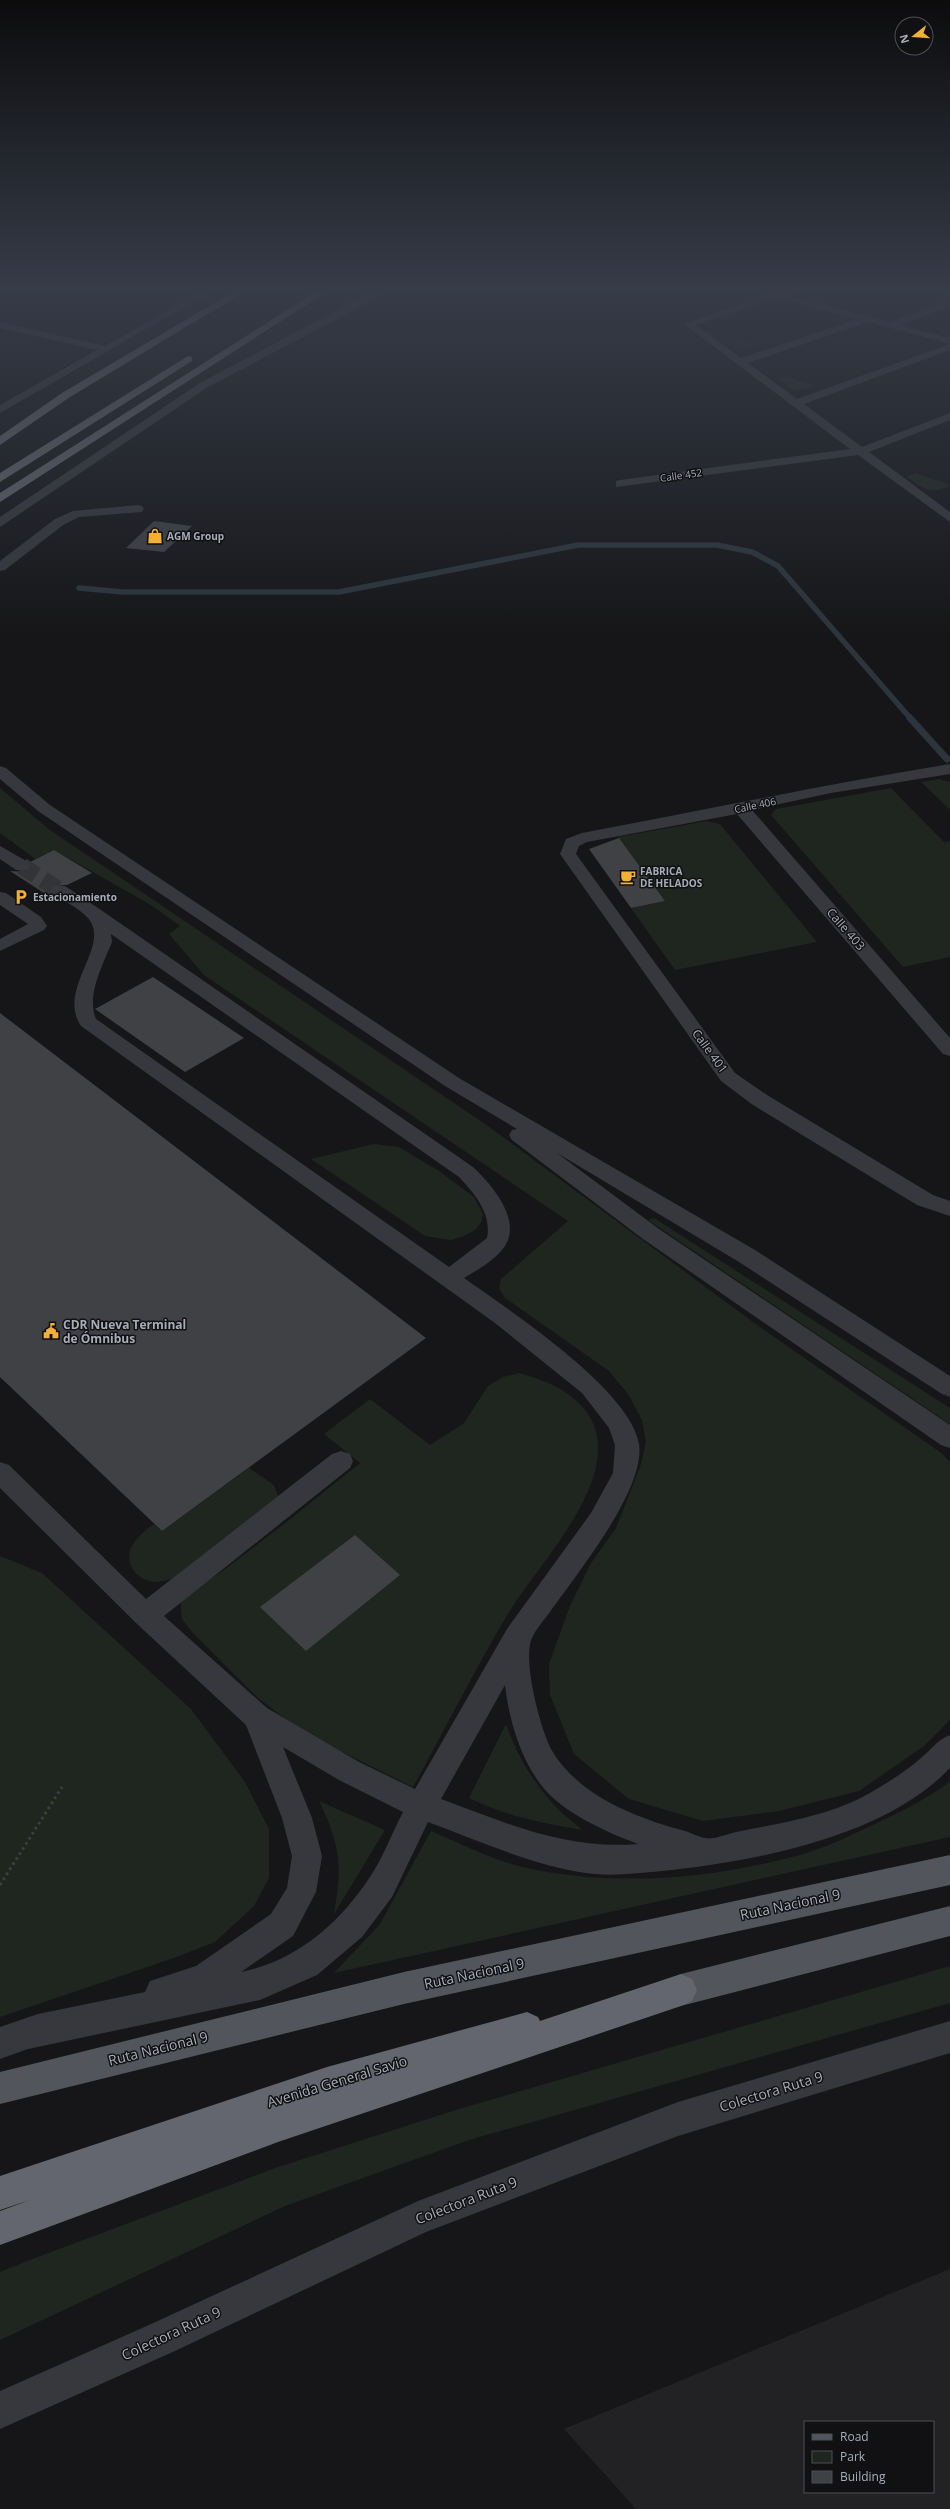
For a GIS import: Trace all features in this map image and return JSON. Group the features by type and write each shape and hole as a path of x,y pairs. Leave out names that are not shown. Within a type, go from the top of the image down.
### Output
{"highway":[{"path":"0,442 16,428 49,406"},
{"path":"0,478 114,406"},
{"path":"0,498 142,406"},
{"path":"0,510 34,482 49,465"},
{"path":"0,2228 278,2125 681,1990"},
{"name":"Avenida General Savio","path":"0,2193 212,2119 372,2070 502,2034 681,1990"}],"main road":[{"name":"Ruta Nacional 9","path":"0,2088 404,1988 950,1870"},
{"path":"681,1990 950,1921"}],"street":[{"path":"0,522 173,406"},
{"path":"801,406 950,518"},
{"name":"Calle 452","path":"620,484 861,450 950,416"},
{"path":"931,503 944,497"},
{"path":"0,567 60,522 76,514 138,509"},
{"name":"Calle 406","path":"568,854 572,843 582,838 741,808 831,788 950,769"},
{"path":"0,771 44,808 452,1082 747,1256 950,1388"},
{"name":"Calle 403","path":"741,808 950,1050"},
{"path":"0,851 22,866"},
{"name":"Calle 401","path":"568,854 728,1076 760,1100 925,1200 950,1209"},
{"path":"59,890 466,1172 479,1184 499,1222 498,1239 488,1250 450,1277"},
{"path":"0,897 35,920 38,926 0,946"},
{"path":"12,2039 260,1984 306,1964 351,1926 381,1887 421,1806 517,1637 600,1520 625,1473 627,1445 620,1424 590,1387 450,1277 88,1022 82,1008 85,990 104,942 102,928 95,914"},
{"path":"452,1082 558,1165 651,1234 950,1438"},
{"path":"145,1615 341,1461"},
{"path":"0,1472 145,1615 257,1717 349,1771 421,1806 545,1851 588,1859 630,1859 710,1852 794,1834 836,1821 880,1803 931,1768 950,1748"},
{"path":"517,1637 516,1675 522,1716 536,1749 556,1782 591,1807 629,1828 710,1852"},
{"path":"12,2039 204,1979 282,1924 301,1892 307,1856 297,1818 257,1717"},
{"name":"Colectora Ruta 9","path":"0,2410 162,2338 418,2218 678,2119 950,2037"}],"path":[{"path":"0,1885 62,1788"}],"shaded area":[{"path":"950,2269 950,2509 636,2509 564,2429"}],"green space":[{"path":"916,473 950,486 937,490 927,489 918,485 907,477"},
{"path":"939,779 950,782 950,810 921,782"},
{"path":"0,788 50,830 488,1126 757,1325 940,1452 950,1462 950,1720 924,1746 859,1791 779,1811 703,1821 629,1799 574,1754 550,1695 549,1664 570,1606 591,1563 616,1528 640,1467 646,1442 642,1420 628,1394 609,1371 505,1298 499,1288 501,1279 568,1221 204,975 169,934 180,926 151,905 54,850 35,859 0,833"},
{"path":"891,788 944,842 950,841 950,957 903,967 771,815 776,809"},
{"path":"707,821 720,824 817,942 675,970 631,908 665,901 618,837"},
{"path":"374,1144 399,1147 439,1171 474,1197 483,1214 481,1223 475,1230 464,1236 451,1240 425,1236 311,1159"},
{"path":"654,1218 950,1408 950,1424 648,1220"},
{"path":"520,1373 555,1386 565,1392 589,1416 598,1444 594,1474 581,1505 563,1536 506,1617 413,1787 320,1741 284,1718 258,1698 192,1632 182,1619 181,1603 185,1594 220,1573 360,1463 324,1434 370,1399 430,1445 464,1423 488,1386 503,1377"},
{"path":"249,1468 274,1485 278,1496 172,1579 154,1582 148,1581 137,1574 130,1564 129,1558 132,1546 136,1539 154,1524 162,1531"},
{"path":"0,1556 42,1573 191,1709 245,1782 269,1829 269,1878 254,1906 215,1942 174,1958 0,2017"},
{"path":"506,1724 522,1760 535,1782 561,1812 582,1830 538,1822 496,1810 469,1798"},
{"path":"950,1781 950,1837 334,1973 380,1924 431,1831 502,1861 527,1868 560,1874 628,1879 696,1875 763,1864 817,1850 906,1809 924,1799"},
{"path":"319,1801 385,1830 334,1914 339,1869 338,1856 332,1831"},
{"path":"950,1966 950,2003 469,2140 285,2206 0,2340 0,2272 35,2258 275,2168 459,2109"}],"building":[{"path":"154,521 192,526 164,552 126,548"},
{"name":"FABRICA DE HELADOS","path":"619,838 665,901 631,908 589,849"},
{"path":"54,850 92,873 67,885 53,885 48,890 51,893 47,895 10,871 28,872 31,867 30,862"},
{"path":"153,977 244,1038 185,1072 95,1009"},
{"path":"0,1013 426,1338 162,1531 0,1377"},
{"path":"355,1535 400,1575 306,1651 260,1607"}],"waterway":[{"path":"79,588 123,592 339,592 578,545 717,545 752,552 778,566 911,719"},
{"path":"910,718 947,759"}],"tunnel":[{"path":"22,866 59,890"}],"place":[{"name":"AGM Group","path":"155,536"},
{"name":"FABRICA DE HELADOS","path":"628,877"},
{"name":"Estacionamiento","path":"21,897"},
{"name":"CDR Nueva Terminal de Ómnibus","path":"51,1331"}]}
